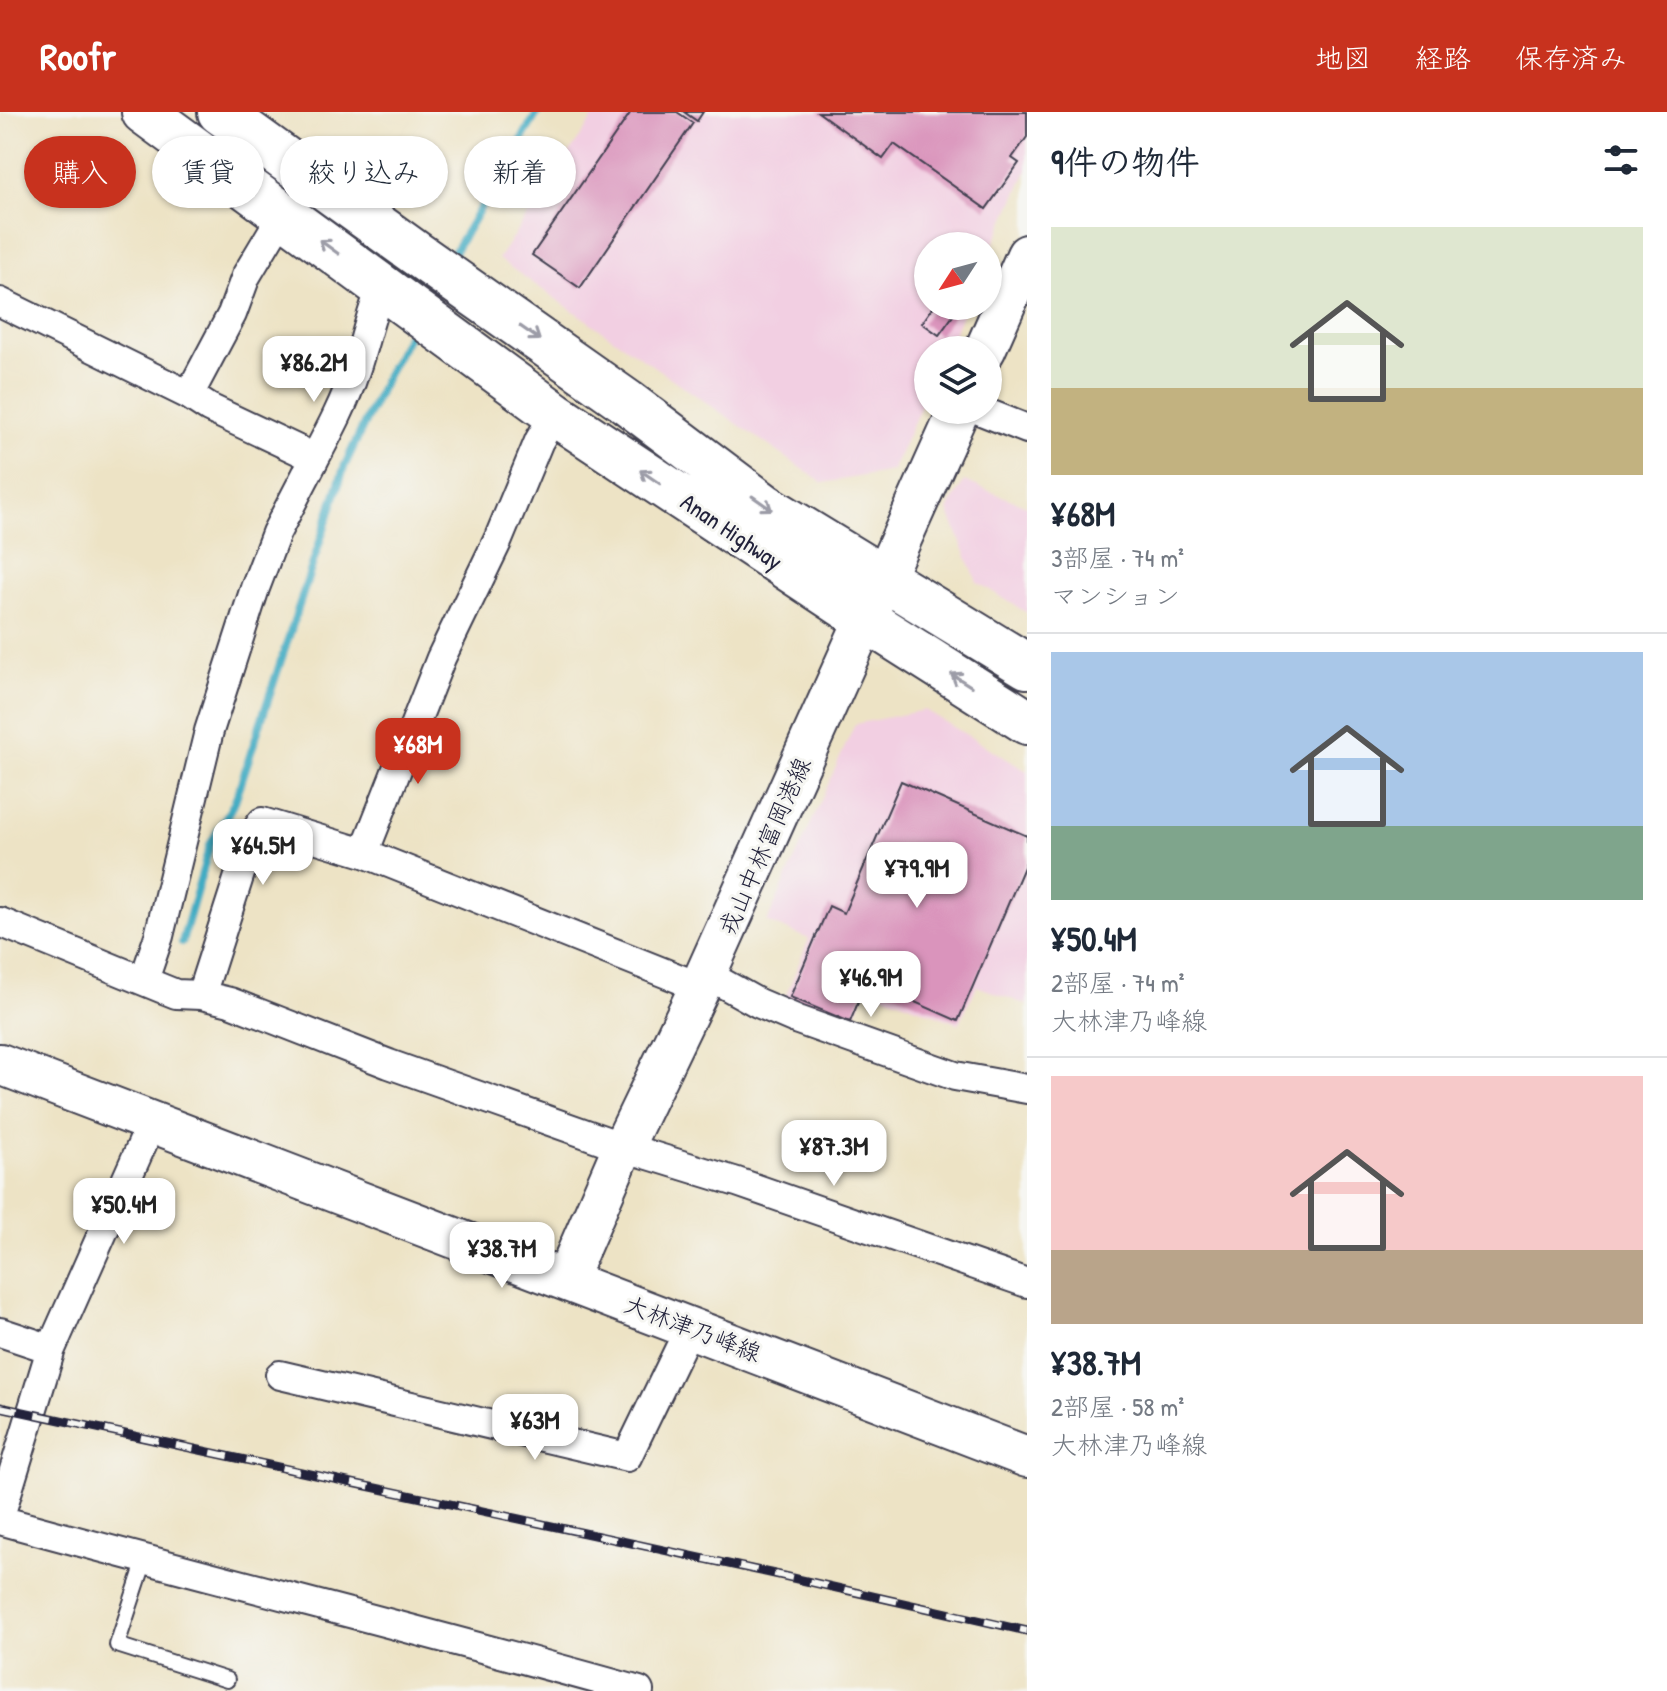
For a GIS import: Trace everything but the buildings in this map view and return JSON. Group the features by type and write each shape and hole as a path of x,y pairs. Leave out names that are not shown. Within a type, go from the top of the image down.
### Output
{"highway":[{"path":"144,112 387,290"},
{"name":"Anan Highway","path":"220,112 627,402 765,506 1027,666"},
{"name":"Anan Highway","path":"387,290 555,414 866,620 1027,722"}],"main road":[{"path":"991,336 1027,255"},
{"name":"戎山中林富岡港線","path":"566,1279 623,1147 703,980 953,424"},
{"name":"大林津乃峰線","path":"0,1064 1027,1457"}],"street":[{"path":"189,395 232,314 246,276 283,214"},
{"path":"144,980 159,936 209,731 255,588 276,533 337,416 355,372 366,327 387,290"},
{"path":"0,302 315,458"},
{"path":"364,853 441,658 498,540 539,441 555,414"},
{"path":"1002,419 1027,429"},
{"path":"201,995 252,836 262,822 364,853 703,980 798,1020 955,1076 1027,1089"},
{"path":"0,922 176,994 201,995 230,1002 389,1064 623,1147 737,1182 1027,1283"},
{"path":"152,1122 51,1349 0,1518 145,1560 420,1629 625,1689"},
{"path":"280,1375 627,1457 690,1327"},
{"path":"0,1332 51,1349"}],"lane":[{"path":"145,1560 117,1645 227,1680"}],"shaded area":[{"path":"597,112 1027,112 1027,171 999,232 914,232 914,320 960,320 952,336 914,336 914,422 892,471 823,483 498,259 532,208 576,208 576,143"},
{"path":"964,481 1027,506 1027,613 977,582 948,510"},
{"path":"925,710 1027,771 1027,1005 977,986 959,1024 866,987 850,1028 784,1000 809,939 767,922 855,724"}],"waterway":[{"path":"448,262 538,112"},
{"path":"182,942 210,845 235,801 345,465 413,327"}],"railway":[{"path":"0,1407 1027,1631"}]}
